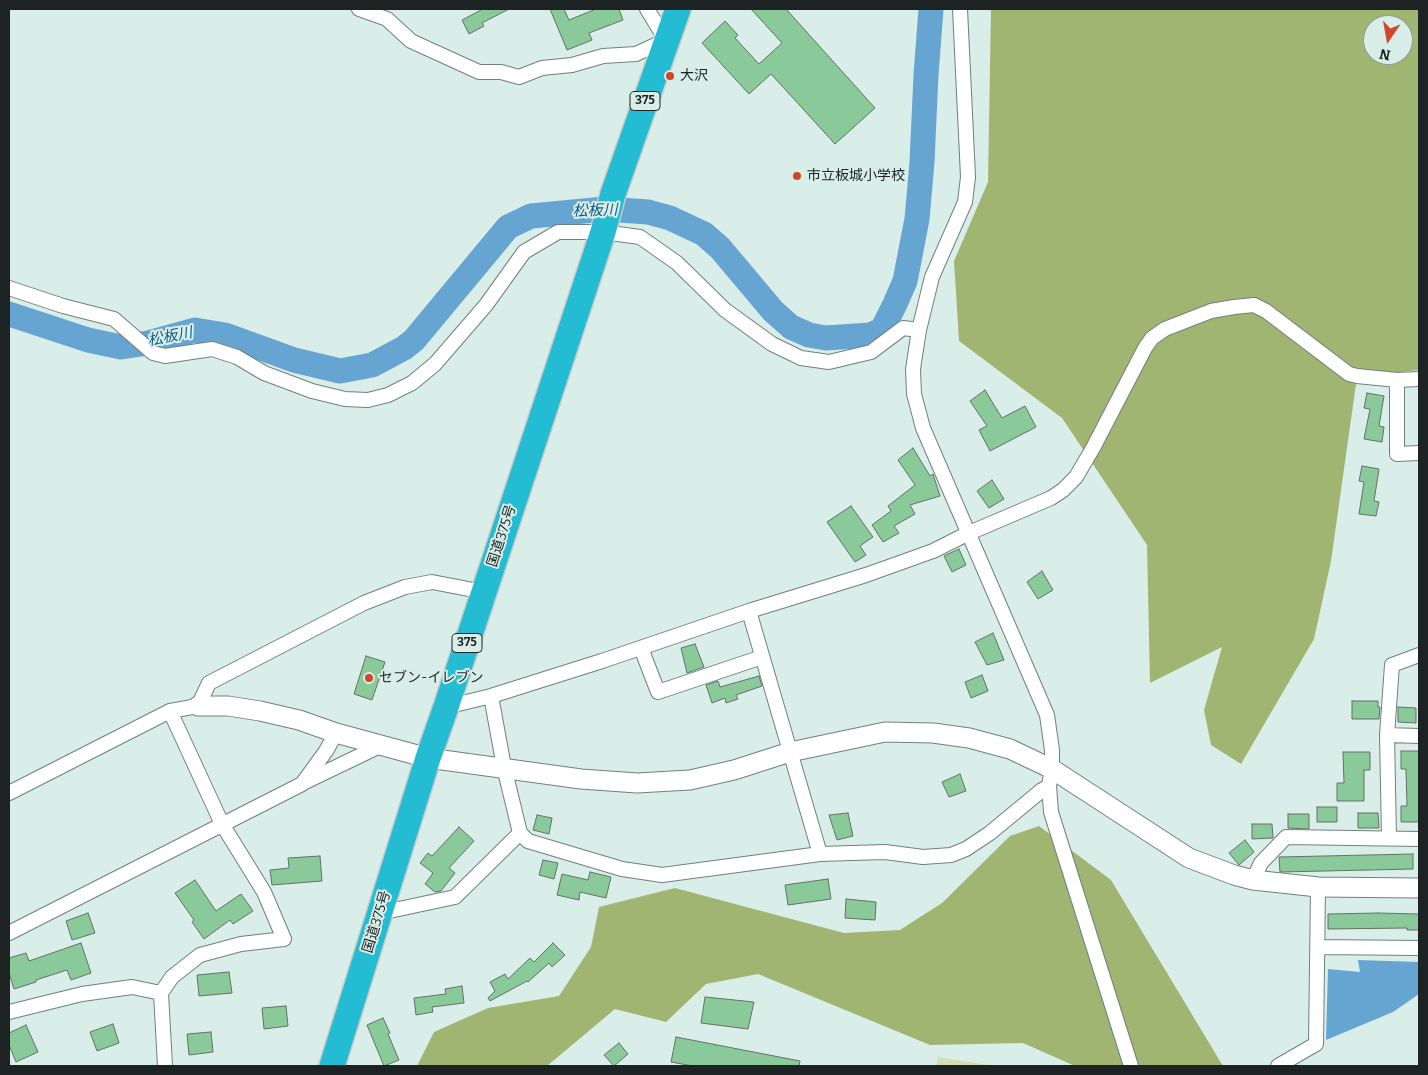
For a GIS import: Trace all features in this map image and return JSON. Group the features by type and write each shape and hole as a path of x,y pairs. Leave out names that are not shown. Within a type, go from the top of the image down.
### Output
{"highway":[{"name":"国道375号","path":"332,1066 428,758 613,194 678,9"}],"street":[{"path":"359,9 387,19 411,41 479,72 501,72 519,77 542,68 572,65 604,56 636,54 666,40 647,9"},
{"path":"960,9 968,177 965,202 932,277 919,330 913,369 914,394 924,428 1047,715 1052,750 1050,777 1051,812 1131,1066"},
{"path":"9,288 63,306 114,319 153,353 165,356 212,349 236,357 264,373 312,391 344,399 368,400 388,395 412,382 435,364 486,304 524,252 558,232 604,226 640,238 677,263 724,310 772,344 801,358 829,362 871,352 903,328 919,330"},
{"path":"446,707 491,696 749,611 866,575 934,551 969,533 1057,494 1076,477 1152,338 1165,329 1211,311 1254,305 1266,311 1349,374 1397,380 1419,379"},
{"path":"1397,380 1397,454 1419,453"},
{"path":"198,706 209,683 364,603 405,587 432,582 484,592"},
{"path":"749,611 820,854"},
{"path":"641,648 658,692 762,657"},
{"path":"1389,838 1387,735 1392,665 1419,655"},
{"path":"491,696 504,767 520,833 528,840 622,869 662,875 820,854 885,852 923,857 951,855 966,849 990,833 1042,790 1050,777"},
{"path":"9,793 170,711 198,706 228,706 260,711 299,720 336,733 428,758 581,779 637,783 690,780 734,770 790,752 885,732 933,733 969,738 1010,749 1050,777 1189,858 1253,880 1318,887 1419,888"},
{"path":"165,1066 161,993 172,978 200,955 241,944 284,938 264,892 222,824 170,711"},
{"path":"302,784 326,751 336,733"},
{"path":"1387,735 1419,736"},
{"path":"9,933 222,824 382,746"},
{"path":"380,913 455,897 520,833"},
{"path":"1253,880 1262,863 1286,838 1419,839"},
{"path":"1278,1066 1316,1044 1318,887"},
{"path":"1318,947 1419,948"},
{"path":"9,1012 82,994 124,988 161,993"}],"green space":[{"path":"991,9 1419,9 1419,370 1357,377 1331,561 1314,639 1241,764 1211,745 1204,710 1222,647 1150,683 1147,545 1062,418 959,341 954,261 988,182"},
{"path":"1039,826 1111,880 1223,1066 1075,1066 1023,1043 930,1045 758,974 706,984 666,1022 615,1009 547,1066 417,1066 434,1032 488,1008 559,996 591,947 599,907 675,888 844,933 900,930 942,903 1010,836"},
{"path":"938,1057 995,1066 936,1066"}],"water":[{"path":"1358,960 1419,962 1419,994 1393,1012 1326,1040 1328,969 1360,972"}],"building":[{"path":"483,9 509,9 482,23 484,26 469,34 462,20"},
{"path":"550,9 564,9 569,20 596,9 619,9 623,20 589,33 592,40 567,50"},
{"path":"751,9 786,9 875,108 835,144 771,74 749,94 702,43 725,21 738,35 735,38 759,64 782,43"},
{"path":"985,390 1002,418 1025,406 1036,427 990,451 979,430 987,426 970,401"},
{"path":"1367,393 1384,396 1379,426 1384,427 1382,442 1364,439 1370,409 1364,408"},
{"path":"913,448 930,476 933,474 940,496 910,505 915,514 894,526 899,533 883,542 872,525 891,511 888,506 915,485 898,460"},
{"path":"1362,466 1379,469 1374,501 1379,502 1376,516 1359,514 1364,482 1359,481"},
{"path":"992,480 1004,499 989,508 977,491"},
{"path":"851,506 873,537 860,546 866,555 855,562 827,522"},
{"path":"959,549 966,565 952,572 944,556"},
{"path":"1042,571 1053,590 1038,599 1027,582"},
{"path":"993,633 1004,660 987,665 975,642"},
{"path":"695,644 704,667 687,673 681,648"},
{"name":"セブン-イレブン","path":"366,656 385,662 372,700 354,694"},
{"path":"982,675 988,691 971,698 965,682"},
{"path":"759,676 762,686 736,695 738,699 726,703 725,698 712,703 706,685 718,681 720,687"},
{"path":"1352,701 1378,701 1378,707 1380,707 1379,719 1352,719"},
{"path":"1398,707 1416,708 1416,723 1398,722"},
{"path":"1401,751 1419,751 1419,822 1401,822 1401,806 1407,806 1406,769 1401,769"},
{"path":"1343,752 1370,752 1370,770 1364,770 1364,801 1337,801 1337,783 1344,783"},
{"path":"960,774 966,791 949,797 942,782"},
{"path":"1317,807 1337,807 1337,822 1317,822"},
{"path":"848,813 853,836 837,840 829,815"},
{"path":"1358,813 1378,813 1379,828 1358,828"},
{"path":"1288,814 1309,814 1309,829 1288,828"},
{"path":"537,815 552,818 549,834 533,830"},
{"path":"1252,824 1272,824 1273,838 1252,839"},
{"path":"459,827 474,841 449,868 455,873 441,891 435,892 425,884 433,873 420,863 428,853 432,856"},
{"path":"1245,840 1254,852 1239,865 1229,853"},
{"path":"1413,854 1413,869 1280,872 1279,857"},
{"path":"320,856 322,881 272,885 270,870 289,868 288,858"},
{"path":"543,860 558,863 554,879 539,875"},
{"path":"590,872 611,877 606,898 580,892 579,900 557,895 562,874 588,880"},
{"path":"828,879 831,899 788,905 785,885"},
{"path":"195,880 216,911 241,894 253,911 233,924 230,920 204,939 192,922 194,920 175,893"},
{"path":"846,899 876,902 875,920 845,918"},
{"path":"88,913 95,933 72,940 66,921"},
{"path":"1328,914 1419,914 1419,930 1407,930 1407,928 1328,929"},
{"path":"81,943 91,973 71,980 67,970 14,989 9,973 9,958 26,953 29,961"},
{"path":"553,943 565,955 552,967 549,963 528,982 490,1001 488,998 495,991 490,982 505,974 508,979 530,958 534,962"},
{"path":"229,972 232,993 199,996 197,975"},
{"path":"462,986 464,1003 432,1007 433,1012 416,1015 414,998 446,994 445,989"},
{"path":"705,997 754,1002 748,1029 701,1023"},
{"path":"286,1006 288,1026 264,1029 262,1008"},
{"path":"383,1018 399,1060 384,1066 367,1025"},
{"path":"113,1024 119,1043 97,1051 90,1032"},
{"path":"26,1025 38,1052 16,1062 9,1045 9,1033"},
{"path":"211,1032 213,1052 189,1055 187,1034"},
{"path":"676,1037 800,1061 799,1066 693,1066 671,1062"},
{"path":"619,1043 628,1054 614,1066 604,1055"}],"waterway":[{"name":"松板川","path":"9,314 88,340 121,347 148,343 195,330 225,335 294,360 340,371 372,365 404,348 414,340 508,227 531,216 605,209 648,212 670,218 704,234 720,248 773,311 791,327 809,335 826,338 870,335 882,330 905,281 917,219 931,9"}],"place":[{"name":"大沢","path":"670,76"},
{"name":"市立板城小学校","path":"797,176"},
{"name":"セブン-イレブン","path":"369,678"}]}
